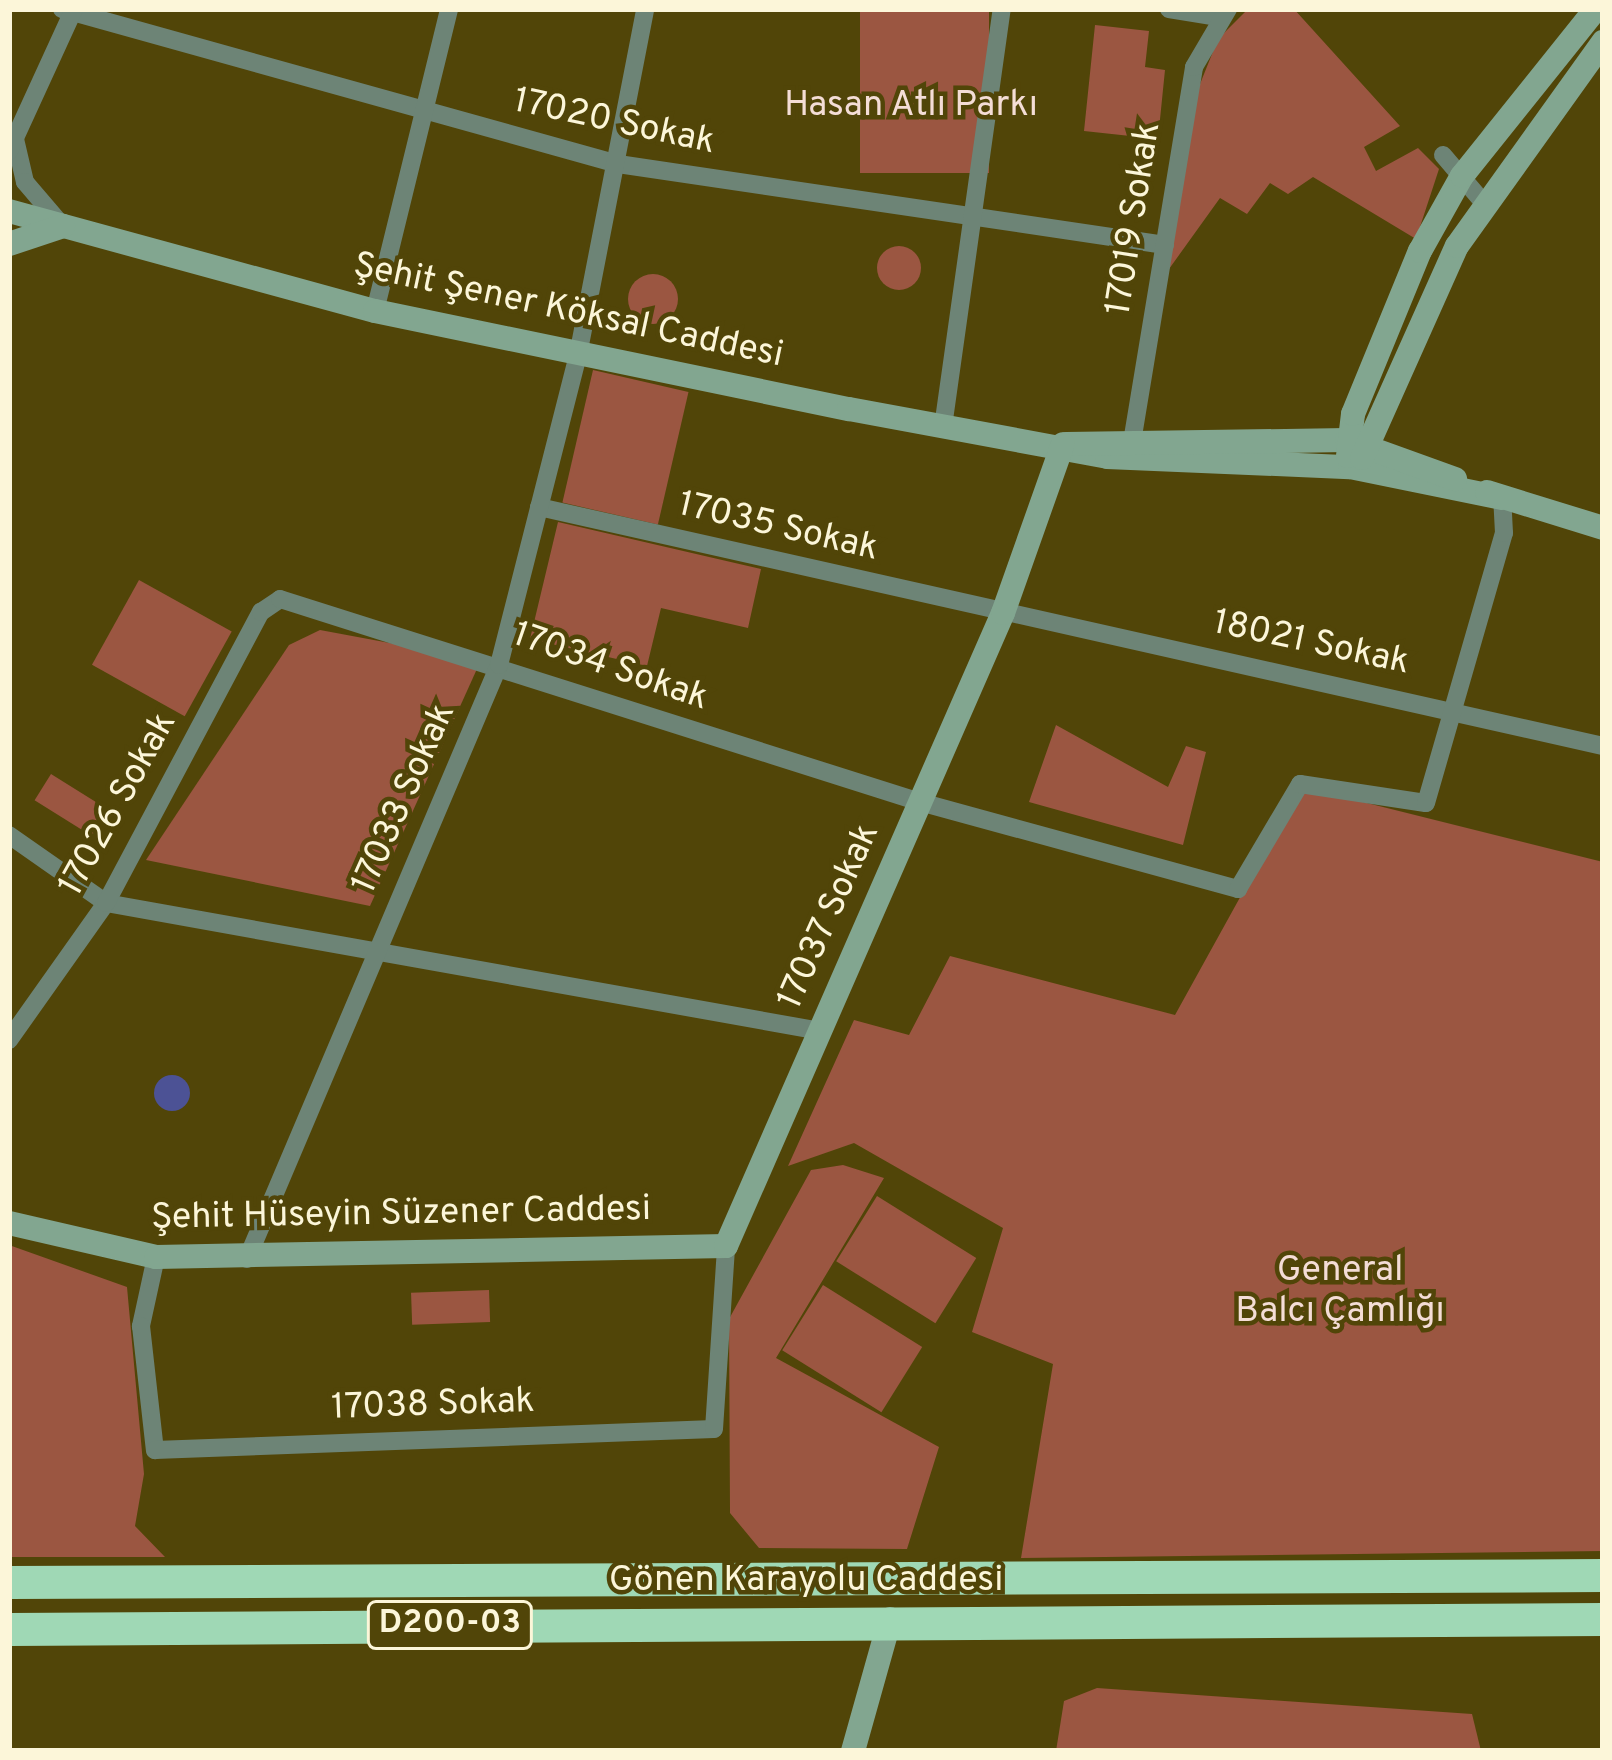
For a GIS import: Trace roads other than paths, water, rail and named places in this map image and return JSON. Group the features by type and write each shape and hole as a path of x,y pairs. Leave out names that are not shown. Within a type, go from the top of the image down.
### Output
{"highway":[{"path":"47,1582 139,1563 757,1556 972,1561 1041,1575"},
{"path":"890,1619 914,1593 1246,1589 1329,1575"},
{"name":"Gönen Karayolu Caddesi","path":"9,1582 1603,1575"},
{"path":"853,1576 889,1588 890,1619"},
{"name":"Gönen Karayolu Caddesi","path":"9,1629 890,1619 1603,1619"}],"main road":[{"path":"1359,443 1391,310 1462,176 1593,15"},
{"path":"1350,466 1483,202 1603,42"},
{"name":"Şehit Şener Köksal Caddesi","path":"9,212 375,310 943,427 1064,444 1130,459 1350,466 1502,499"},
{"path":"9,244 63,226"},
{"name":"Şehit Şener Köksal Caddesi","path":"1064,444 1133,436 1359,443"},
{"path":"1359,443 1502,499 1603,528"},
{"name":"17037 Sokak","path":"726,1246 1003,613 1064,444"},
{"name":"Şehit Hüseyin Süzener Caddesi","path":"9,1223 156,1258 726,1246"},
{"path":"853,1751 890,1619"}],"street":[{"path":"375,310 429,115 449,9"},
{"name":"17033 Sokak","path":"247,1258 499,665 579,350 645,9"},
{"path":"943,427 1002,9"},
{"path":"1169,9 1223,13"},
{"path":"63,226 25,182 12,145 70,11"},
{"name":"17020 Sokak","path":"70,11 429,115 618,164 976,211 1165,245"},
{"name":"17019 Sokak","path":"1133,436 1194,67 1223,13"},
{"path":"1443,155 1483,202"},
{"path":"1454,708 1504,533 1502,499"},
{"name":"17035 Sokak","path":"539,507 1003,613"},
{"path":"1504,533 1535,509"},
{"name":"17034 Sokak","path":"280,599 920,802 1238,889 1300,784 1423,806 1454,708"},
{"name":"17026 Sokak","path":"9,1040 106,903 261,613 280,599"},
{"name":"18021 Sokak","path":"1003,613 1454,708 1603,746"},
{"path":"9,835 106,903 372,955 820,1031"},
{"name":"17037 Sokak","path":"714,1429 726,1246"},
{"name":"17038 Sokak","path":"156,1258 141,1326 154,1450 714,1429"}],"water":[{"path":"172,1075 185,1080 190,1093 185,1106 172,1111 159,1106 154,1093 159,1080"}],"park label":[{"name":"Hasan Atlı Parkı","path":"911,107"},
{"name":"General Balcı Çamlığı","path":"1340,1292"}]}
